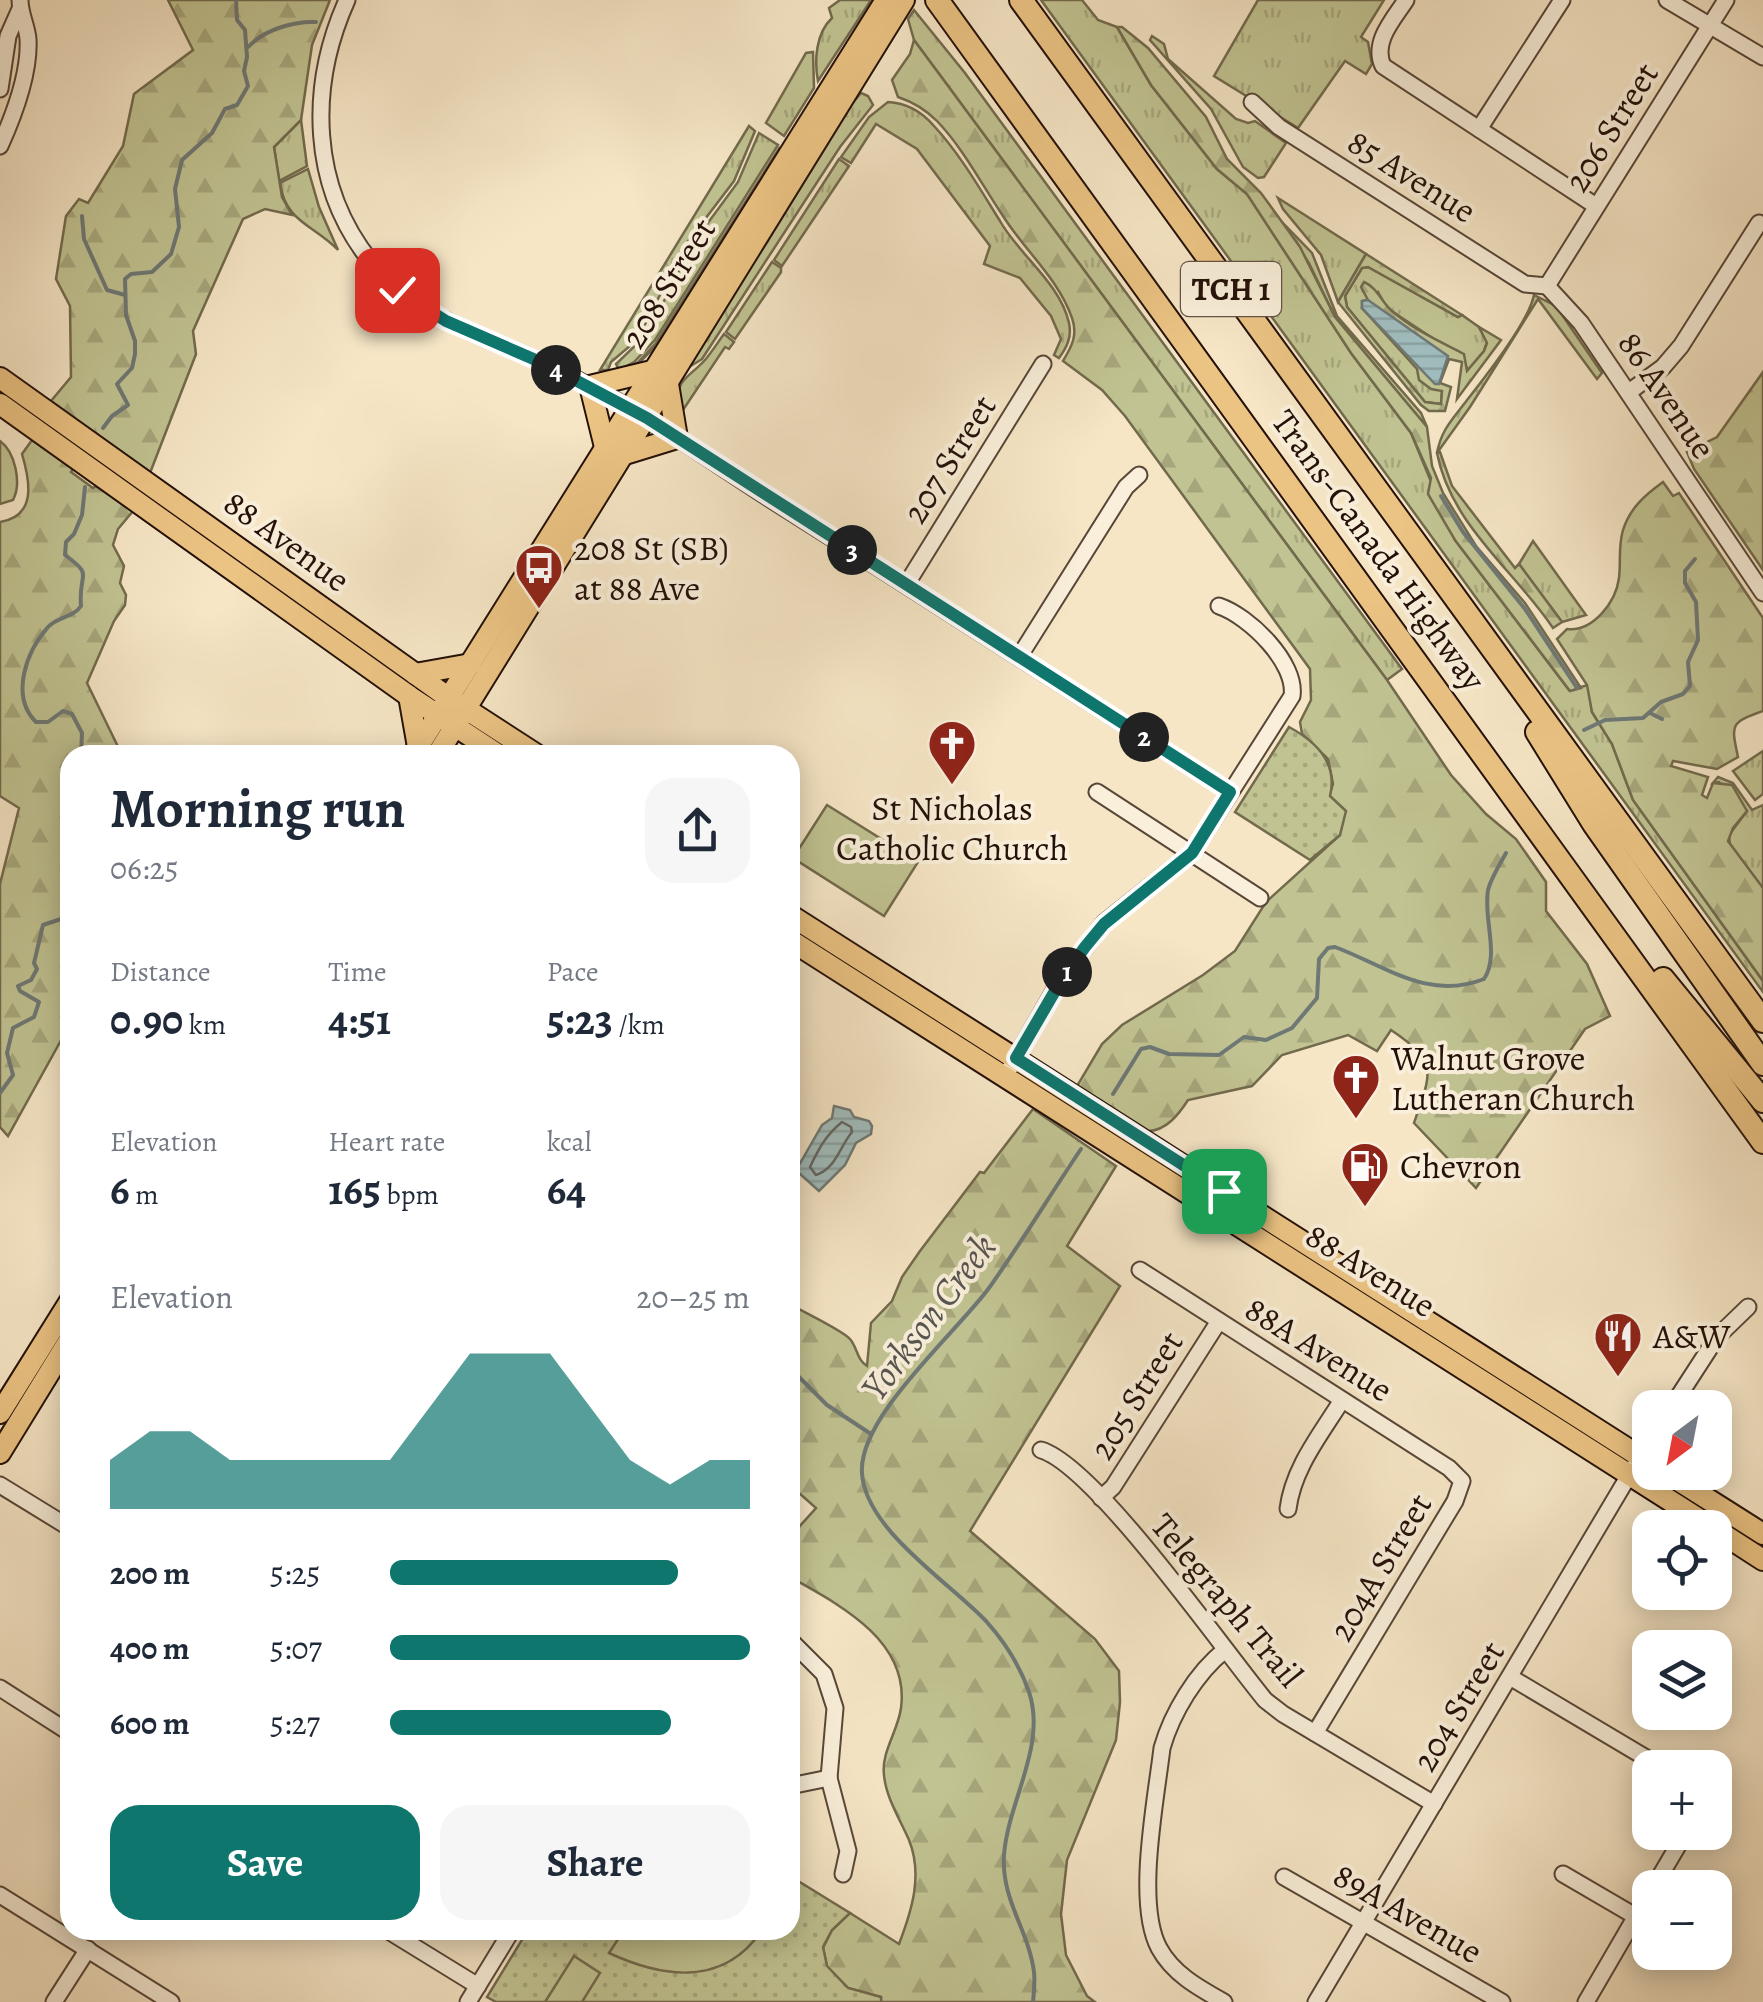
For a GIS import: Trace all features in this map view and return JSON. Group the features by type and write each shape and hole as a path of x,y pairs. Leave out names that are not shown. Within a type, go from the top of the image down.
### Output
{"highway":[{"name":"Trans-Canada Highway","path":"937,0 1763,1142"},
{"name":"Trans-Canada Highway","path":"1021,0 1763,1020"},
{"path":"1441,577 1594,824 1763,1064"},
{"path":"1519,802 1763,1101"}],"main road":[{"name":"208 Street","path":"427,745 478,671 892,4"},
{"name":"88 Avenue","path":"0,378 415,674 487,745"},
{"path":"660,378 678,438 615,451 590,386 660,378"},
{"name":"88 Avenue","path":"0,404 409,696 497,730 521,745"},
{"path":"415,674 478,671 497,730"},
{"path":"409,696 420,745"},
{"name":"88 Avenue","path":"800,921 947,1014 1011,1067"},
{"name":"88 Avenue","path":"800,946 1011,1067 1238,1212 1632,1452"},
{"path":"846,976 860,972 927,1011 947,1014"},
{"path":"0,1413 60,1318"},
{"path":"0,1453 60,1354"},
{"name":"88 Avenue","path":"1675,1490 1695,1510"},
{"path":"1693,1490 1763,1534"},
{"name":"88 Avenue","path":"1732,1540 1763,1560"}],"street":[{"path":"347,0 326,63 320,118 324,161 336,204 362,251 386,278 422,308 590,386 638,413 1230,792"},
{"path":"1406,0 1381,40 1378,55 1383,66 1596,206"},
{"path":"1479,129 1562,0"},
{"path":"1667,0 1763,58"},
{"name":"206 Street","path":"1547,286 1726,0"},
{"path":"0,89 8,36 20,5"},
{"path":"0,146 25,68 28,38 20,5"},
{"name":"85 Avenue","path":"1252,102 1279,128 1526,284 1547,286"},
{"path":"1630,392 1663,367 1681,346 1759,222"},
{"name":"86 Avenue","path":"1547,286 1581,323 1630,392 1763,593"},
{"name":"207 Street","path":"906,585 1043,364"},
{"path":"1018,657 1126,487 1139,474"},
{"path":"1011,1067 1062,979 1104,924 1192,853 1292,696 1294,683 1289,670 1249,622 1219,606"},
{"path":"1097,792 1260,898"},
{"name":"88A Avenue","path":"1140,1270 1449,1468 1462,1481"},
{"path":"1682,1390 1717,1336 1748,1307"},
{"name":"205 Street","path":"1101,1498 1112,1489 1219,1321"},
{"path":"1288,1509 1298,1472 1342,1400"},
{"name":"Telegraph Trail","path":"1041,1450 1056,1454 1069,1464 1101,1498 1266,1700 1434,1804"},
{"name":"204 Street","path":"1316,2002 1632,1475"},
{"name":"204A Street","path":"1315,1733 1455,1501 1462,1481"},
{"path":"0,1485 60,1516"},
{"path":"800,1650 824,1674 835,1708 830,1778 848,1852 843,1874"},
{"path":"1224,2002 1186,1980 1160,1950 1149,1922 1147,1896 1167,1730 1204,1670 1225,1650"},
{"path":"1510,1677 1633,1750"},
{"path":"0,1688 60,1727"},
{"path":"800,1784 830,1778"},
{"path":"1564,1874 1632,1914"},
{"name":"89A Avenue","path":"1284,1877 1494,2000"},
{"path":"0,1895 60,1932"},
{"path":"1586,2002 1632,1921"},
{"path":"72,1940 171,2002"},
{"path":"403,1940 478,1986"},
{"path":"468,2002 506,1940"},
{"path":"54,2002 88,1950"}],"green space":[{"path":"168,0 330,0 312,45 301,120 274,147 282,197 292,215 265,209 243,219 193,331 196,354 150,473 51,401 71,377 70,306 56,279 66,216 79,199 88,203 123,146 134,94 193,50"},
{"path":"840,0 871,0 818,81 819,39 832,18 829,8"},
{"path":"1041,0 1082,0 1098,20 1117,27 1151,85 1217,169 1247,194 1351,353 1411,433 1455,540 1569,690 1588,685 1592,712 1612,744 1633,800 1763,981 1763,992"},
{"path":"1258,0 1384,0 1361,37 1368,42 1372,64 1366,74 1345,61 1298,128 1214,76"},
{"path":"914,10 965,73 1402,669 1387,680 914,40 908,19"},
{"path":"1117,27 1148,48 1206,117 1227,159 1261,193 1300,247 1335,317 1427,427 1432,466 1443,493 1476,546 1525,603 1581,688 1570,691 1455,540 1428,494 1431,478 1411,433 1351,353 1247,194 1217,169 1151,85"},
{"path":"1152,36 1164,44 1168,59 1236,119 1255,121 1286,143 1264,177 1258,178 1243,167 1211,109 1150,40"},
{"path":"914,40 1387,680 1451,775 1486,814 1516,839 1546,882 1546,911 1587,964 1610,1016 1585,1029 1476,1188 1414,1123 1427,1070 1418,1051 1391,1030 1377,1051 1348,1035 1282,1055 1252,1086 1188,1100 1171,1121 1155,1130 1148,1131 1077,1086 1102,1044 1122,1025 1235,951 1266,902 1340,835 1329,796 1333,784 1328,759 1302,734 1300,722 1311,700 1310,669 1125,416 1102,390 1063,361 1074,330 1058,290 937,121 898,97 892,80 910,54"},
{"path":"813,52 814,88 784,136 766,123 806,53"},
{"path":"861,93 873,105 840,147 702,359 689,367 844,113"},
{"path":"888,102 901,104 929,121 969,172 1008,234 1057,295 1070,328 1059,358 1054,355 1061,339 1051,316 1020,278 984,264 990,246 917,149 876,124 851,163 841,157 869,117"},
{"path":"301,120 307,166 279,181 274,147"},
{"path":"749,126 755,131 734,181 686,244 637,340 611,362 608,370 600,370"},
{"path":"759,133 778,145 655,340 634,362 619,370 616,364 641,340 691,246 738,182"},
{"path":"780,147 659,343 635,367 623,371 656,343"},
{"path":"839,159 849,166 782,266 774,260"},
{"path":"308,169 338,250 294,215 283,196 280,183"},
{"path":"1278,198 1366,254 1338,302 1321,255"},
{"path":"1281,221 1312,253 1337,316 1421,413 1427,427 1335,317 1309,263"},
{"path":"1366,254 1462,315 1458,317 1368,267 1362,268 1345,296 1347,307 1425,402 1441,404 1442,391 1419,380 1417,369 1362,308 1362,301 1368,300 1361,287 1364,282 1400,318 1464,354 1467,371 1487,343 1479,327 1501,340 1457,399 1462,362 1449,359 1440,383 1451,387 1445,411 1429,411 1421,405 1338,302"},
{"path":"772,262 781,272 735,339 726,332"},
{"path":"1368,267 1458,317 1462,315 1479,327 1487,342 1467,371 1458,353 1387,308 1378,292 1362,308 1442,391 1441,404 1425,402 1347,307 1345,296 1362,268"},
{"path":"1534,295 1556,306 1602,373 1597,379 1538,299 1437,453 1447,427 1493,367"},
{"path":"724,334 734,342 729,349 725,347 681,413 680,387"},
{"path":"1763,372 1763,570 1694,469 1687,452 1717,437"},
{"path":"32,440 93,488 96,486 133,511 118,529 113,545 124,566 120,583 126,595 125,605 87,683 117,745 60,745 60,1042 8,1136 0,1127 0,884 19,808 0,796 0,522 20,513 28,496 22,454"},
{"path":"0,441 13,460 17,485 13,500 0,504"},
{"path":"1440,452 1452,486 1515,568 1519,564 1562,622 1553,628 1470,525 1444,479 1437,453"},
{"path":"1663,482 1673,496 1679,493 1763,618 1763,711 1735,726 1738,757 1717,769 1673,761 1671,766 1708,777 1702,795 1707,798 1713,783 1732,785 1747,811 1728,841 1763,888 1763,981 1633,800 1612,744 1592,712 1587,685 1557,639 1567,629 1586,626 1602,614 1617,587 1626,522 1639,503"},
{"path":"1533,541 1586,615 1562,622 1519,564"},
{"path":"1289,727 1323,755 1331,774 1330,796 1346,811 1340,835 1310,860 1235,812"},
{"path":"1763,751 1763,794 1755,800 1733,771"},
{"path":"1718,777 1733,783 1752,810 1763,805 1763,888 1730,847 1729,835 1747,811 1719,782 1713,783"},
{"path":"827,805 918,862 884,916 800,862 800,847"},
{"path":"1033,1109 1116,1166 1067,1246 1120,1286 970,1531 1095,1639 1119,1671 1116,1740 1067,1860 1061,1914 1066,1955 1087,1996 1095,2002 881,2002 881,1997 848,1988 827,1967 823,1948 832,1930 850,1913 899,1944 914,1892 915,1866 884,1775 885,1758 901,1708 901,1684 894,1663 868,1628 800,1583 800,1526 816,1508 800,1494 800,1309 846,1335 867,1366 871,1323 892,1301 902,1277 920,1251 980,1172 984,1173"},
{"path":"800,1882 850,1913 832,1930 823,1947 827,1966 848,1988 881,1997 881,2002 496,2002 487,1997 522,1940 800,1940"},
{"path":"617,1940 754,1940 730,1961 692,1972 650,1968 609,1953"},
{"path":"574,1956 600,1973 582,2002 545,2002"}],"water":[{"path":"1368,300 1448,356 1439,384 1362,308 1362,301"},
{"path":"834,1106 850,1110 854,1117 869,1121 871,1134 856,1143 845,1165 819,1191 800,1174 800,1164 822,1125 832,1118"}],"waterway":[{"path":"103,428 128,405 117,384 132,368 135,354 126,315 125,279 131,274 152,272 171,254 179,227 175,189 182,160 212,133 225,109 237,105 248,86 244,71 245,30 237,20 236,0"},
{"path":"248,47 279,28 316,22"},
{"path":"82,216 84,239 107,290 125,295"},
{"path":"81,745 82,733 72,714 63,711 48,722 36,722 28,711 23,687 28,661 40,637 52,623 81,606 82,572 65,555 66,542 82,515 85,487"},
{"path":"1441,496 1463,532 1525,609 1577,688"},
{"name":"Yorkson Creek","path":"1584,730 1605,720 1643,718 1661,702 1683,694 1690,686 1688,662 1698,640 1696,602 1685,583 1685,571 1695,559"},
{"path":"1650,713 1662,719"},
{"name":"Yorkson Creek","path":"1113,1094 1141,1049 1219,1055 1244,1037 1266,1040 1292,1028 1317,998 1319,959 1328,948 1335,947 1426,984 1464,985 1484,979 1491,959 1488,890 1506,853"},
{"path":"0,1093 13,1075 7,1053 13,1028 34,1017 39,1002 18,986 31,980 37,969 34,963 43,925 60,919"},
{"name":"Yorkson Creek","path":"1033,2002 1031,1957 1004,1871 1007,1835 1033,1733 1029,1692 1016,1663 993,1629 911,1553 877,1514 862,1473 865,1451 892,1402 989,1288 1081,1149"},
{"path":"800,1378 827,1405 871,1434"}],"place":[{"name":"208 St (SB) at 88 Ave","path":"539,610"},
{"name":"St Nicholas Catholic Church","path":"952,786"},
{"name":"Walnut Grove Lutheran Church","path":"1356,1120"},
{"name":"Chevron","path":"1365,1208"},
{"name":"A&W","path":"1618,1378"}],"route":[{"path":"397,290 446,321 545,364 647,418 1230,792 1192,853 1104,924 1085,947 1016,1058 1224,1191"}]}
